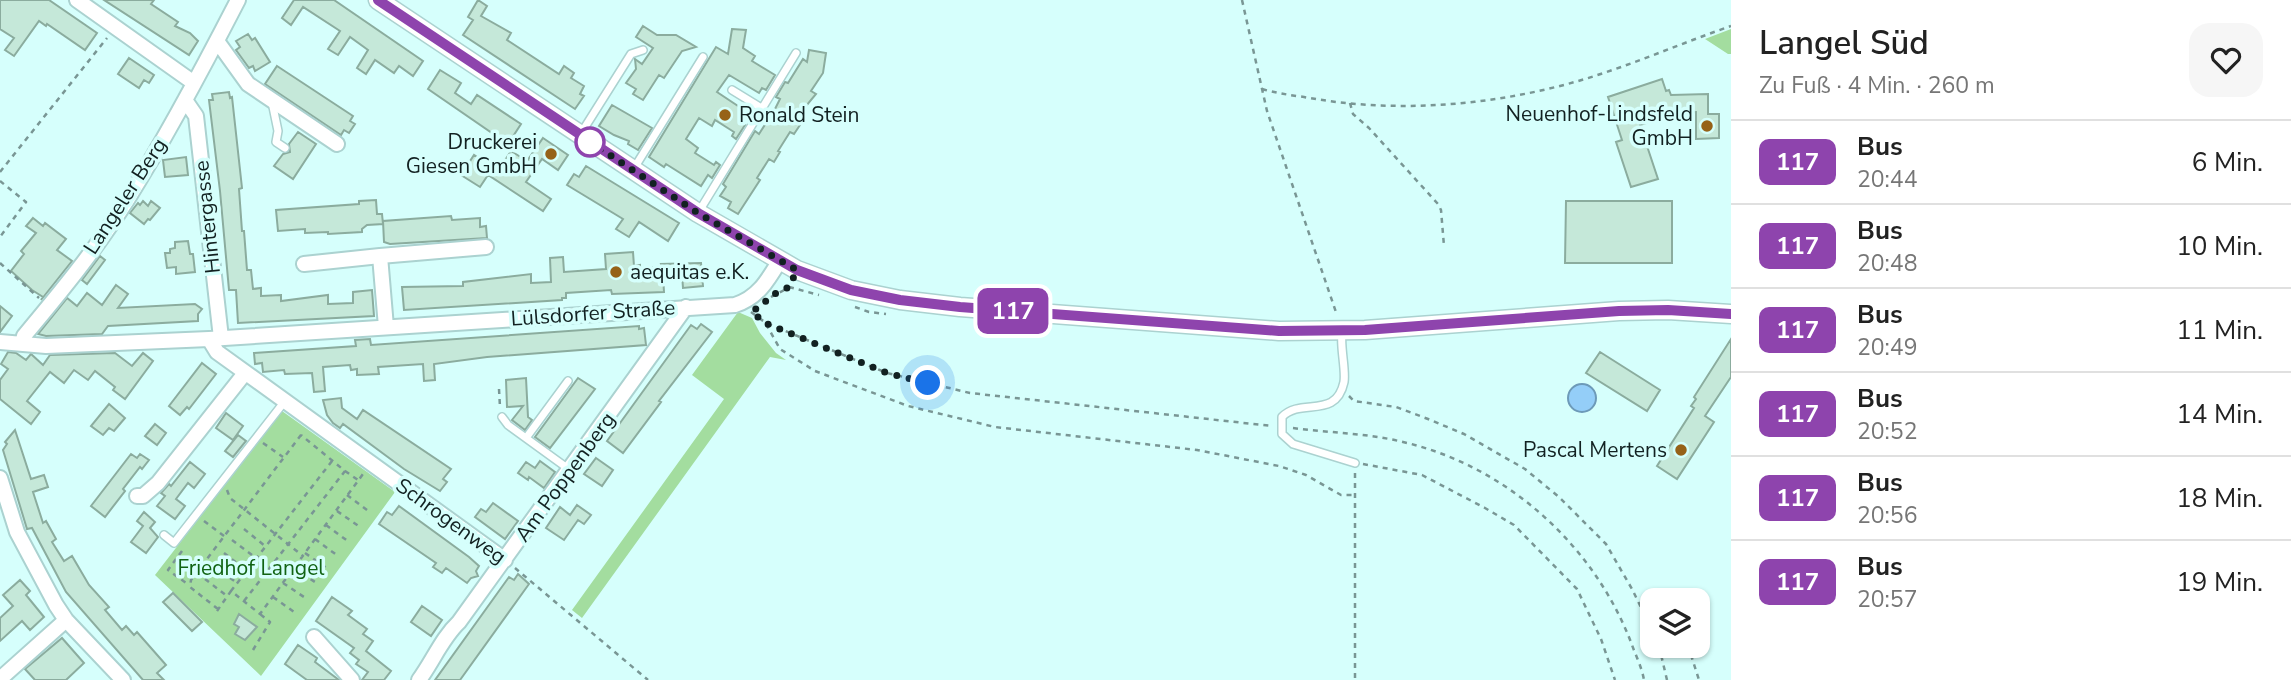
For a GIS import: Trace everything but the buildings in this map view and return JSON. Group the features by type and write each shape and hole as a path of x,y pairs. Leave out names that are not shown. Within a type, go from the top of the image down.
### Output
{"street":[{"path":"77,0 194,83"},
{"name":"Langeler Berg","path":"22,344 24,336 126,201 185,100 238,0"},
{"path":"378,0 698,213 797,270 851,290 900,300 1279,331 1342,332 1606,312 1668,310 1731,314"},
{"path":"217,41 248,84 337,144"},
{"name":"Hintergasse","path":"185,100 195,116 215,339"},
{"path":"304,264 486,247"},
{"path":"380,256 386,327"},
{"name":"Lülsdorfer Straße","path":"0,342 46,346 215,339 735,305 748,300 767,282 780,260"},
{"name":"Am Poppenberg","path":"419,680 436,657 440,645 505,560 686,307"},
{"name":"Schrogenweg","path":"215,339 217,352 505,560"},
{"path":"137,496 143,496 159,483 245,373"},
{"path":"0,478 17,532 66,620 123,680"},
{"path":"0,679 66,620"},
{"path":"314,637 352,680"}],"lane":[{"path":"579,135 631,54 643,50"},
{"path":"698,213 796,53"},
{"path":"633,170 703,57"},
{"path":"732,90 763,109"},
{"path":"272,101 278,131 276,142 285,148"},
{"path":"1342,332 1344,381 1337,398 1328,405 1289,410 1282,417 1281,426 1282,434 1293,444 1355,463"},
{"path":"526,438 568,381"},
{"path":"164,534 174,542 285,401"},
{"path":"502,417 508,425 570,470"}],"path":[{"path":"1242,0 1266,111 1342,332"},
{"path":"0,173 117,26"},
{"path":"1262,89 1281,95 1350,103 1421,105 1489,100 1590,77 1731,26"},
{"path":"1350,103 1353,114 1370,128 1438,204 1441,210 1444,246"},
{"path":"0,181 26,202 0,237"},
{"path":"0,263 48,306"},
{"path":"764,303 789,287 797,270"},
{"path":"758,307 752,312 765,323 887,373 970,393 1366,434 1443,454 1515,492 1582,555 1620,614 1644,680"},
{"path":"765,323 780,349 815,371 908,407 995,427 1197,450 1279,466 1306,475 1341,495 1353,495"},
{"path":"1344,381 1346,394 1354,401 1396,407 1464,434 1525,469 1559,497 1606,544 1640,605"},
{"path":"499,389 502,417"},
{"path":"189,585 312,420"},
{"path":"301,435 358,480"},
{"path":"256,452 263,443 284,458"},
{"path":"182,550 168,569 217,610 332,461"},
{"path":"260,614 371,463"},
{"path":"1355,680 1355,463 1422,475 1514,525 1577,589 1601,639 1615,680"},
{"path":"244,601 345,471"},
{"path":"228,489 227,495 287,544 328,569"},
{"path":"347,495 372,513"},
{"path":"336,510 360,527"},
{"path":"204,521 225,537"},
{"path":"326,525 349,542"},
{"path":"244,529 265,546"},
{"path":"232,540 256,558"},
{"path":"315,540 338,556"},
{"path":"224,553 246,570"},
{"name":"Schrogenweg","path":"505,560 648,680"},
{"path":"214,566 237,583"},
{"path":"294,568 318,584"},
{"path":"205,579 228,596"},
{"path":"283,583 307,599"},
{"path":"231,591 271,622 253,650"},
{"path":"273,597 297,614"},
{"path":"1663,658 1667,680"},
{"path":"1693,658 1699,680"}],"green space":[{"path":"1731,29 1731,54 1705,39"},
{"path":"738,312 752,318 776,353 786,360 770,357 582,618 572,610 724,399 692,375"},
{"name":"Friedhof Langel","path":"282,411 395,492 261,676 155,575"}],"water":[{"path":"1582,384 1592,388 1596,398 1592,408 1582,412 1572,408 1568,398 1572,388"}],"bus line":[{"name":"117","path":"378,0 737,237 797,270 851,290 900,300 960,307 1279,331 1342,332 1619,311 1668,310 1731,314"}],"place":[{"name":"Ronald Stein","path":"725,115"},
{"name":"Neuenhof-Lindsfeld GmbH","path":"1707,126"},
{"name":"Druckerei Giesen GmbH","path":"551,154"},
{"name":"aequitas e.K.","path":"616,272"},
{"name":"Pascal Mertens","path":"1681,450"}],"route":[{"path":"590,142 698,213 797,270 789,287 776,293 752,312 765,323 887,373 928,383"}]}
